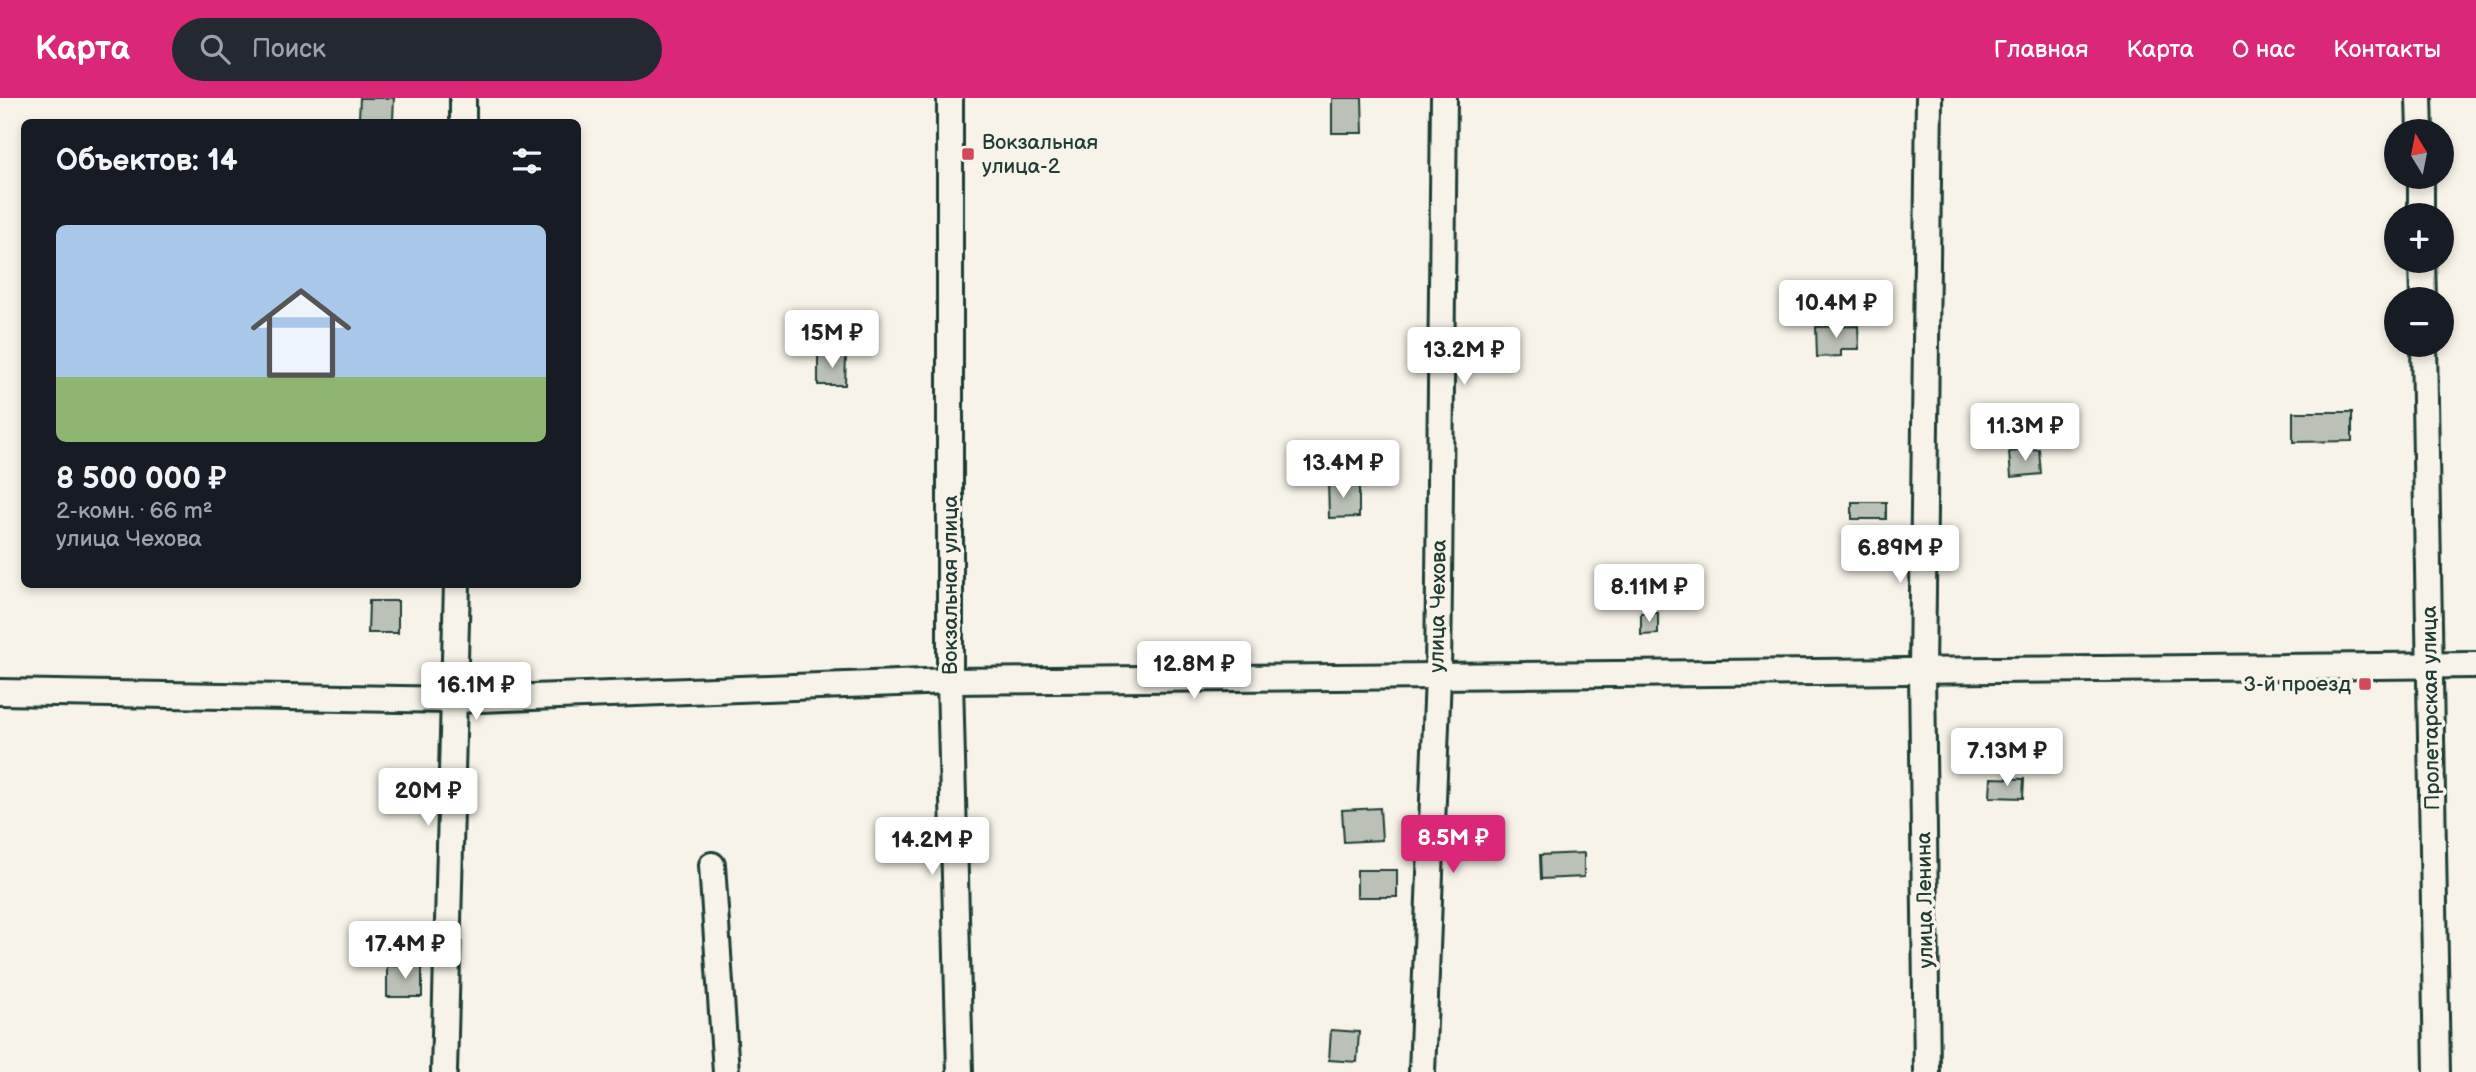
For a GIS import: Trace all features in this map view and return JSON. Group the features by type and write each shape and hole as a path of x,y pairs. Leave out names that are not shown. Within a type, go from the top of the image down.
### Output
{"street":[{"path":"463,98 463,119"},
{"name":"Вокзальная улица","path":"950,98 950,681 960,1072"},
{"name":"улица Чехова","path":"1422,1072 1438,676 1444,98"},
{"name":"улица Ленина","path":"1927,1072 1922,671 1930,98"},
{"path":"2419,98 2420,119"},
{"name":"Пролетарская улица","path":"2424,357 2437,1072"},
{"path":"443,1072 457,588"},
{"path":"0,692 455,700 950,681 2476,665"},
{"path":"712,865 726,1072"}],"building":[{"path":"360,98 394,98 393,119 359,118"},
{"path":"1332,98 1362,98 1363,133 1332,133"},
{"path":"1858,326 1859,349 1841,349 1841,356 1817,357 1816,327"},
{"path":"818,355 846,355 845,385 818,385"},
{"path":"2293,412 2352,412 2352,441 2293,442"},
{"path":"2039,449 2041,474 2011,477 2009,452"},
{"path":"1328,480 1347,480 1347,486 1359,486 1359,517 1329,518"},
{"path":"1852,502 1886,502 1886,519 1852,519"},
{"path":"369,601 398,601 398,633 368,633"},
{"path":"1641,613 1658,613 1658,634 1641,635"},
{"path":"1991,778 2024,779 2023,798 1990,797"},
{"path":"1380,808 1382,840 1344,842 1342,810"},
{"path":"1584,853 1584,877 1541,879 1540,855"},
{"path":"1357,870 1397,870 1397,897 1357,897"},
{"path":"387,966 422,966 422,997 387,997"},
{"path":"1331,1030 1359,1032 1357,1062 1329,1060"}],"place":[{"name":"Вокзальная улица-2","path":"968,154"},
{"name":"3-й проезд","path":"2365,684"}]}
